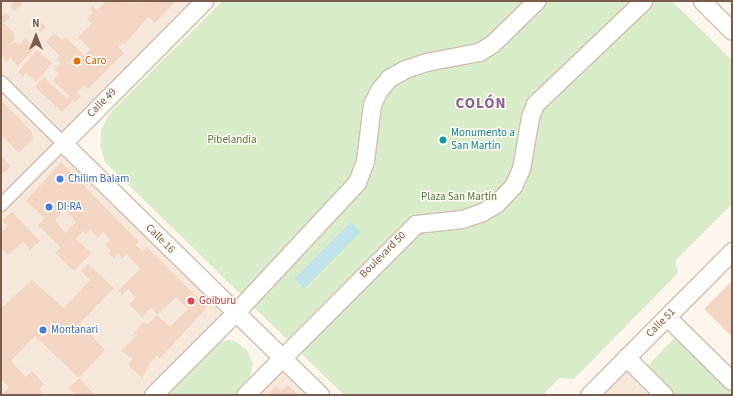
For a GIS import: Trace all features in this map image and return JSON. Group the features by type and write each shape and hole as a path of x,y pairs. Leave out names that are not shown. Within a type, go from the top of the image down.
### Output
{"main road":[{"name":"Calle 49","path":"63,143 204,1"},
{"path":"153,395 235,313 357,182 365,161 372,104 379,90 389,78 405,69 426,62 479,52 492,44 536,1"},
{"name":"Boulevard 50","path":"245,395 416,224 462,219 482,212 496,204 512,186 521,169 530,117 536,104 643,1"},
{"path":"702,1 732,31"},
{"name":"Calle 16","path":"63,143 320,395"},
{"name":"Calle 51","path":"589,395 732,251"},
{"path":"667,317 732,381"},
{"path":"626,357 664,395"}],"street":[{"name":"Calle 16","path":"1,82 63,143"},
{"name":"Calle 49","path":"1,204 63,143"}],"shaded area":[{"path":"1,1 204,1 63,143 235,313 153,395 1,395"},
{"path":"626,357 664,395 589,395"},
{"path":"282,358 320,395 245,395"}],"green space":[{"name":"Plaza San Martín","path":"222,1 672,1 732,60 732,204 675,261 678,273 574,379 560,378 543,395 344,395 105,162 101,149 101,131 109,114"},
{"path":"678,334 732,387 732,395 666,395 642,372"},
{"path":"228,340 235,341 247,350 253,364 249,380 234,395 160,395 214,343"}],"water":[{"path":"351,222 361,232 304,288 294,279"}],"building":[{"path":"16,1 23,3 15,11 10,7"},
{"path":"106,1 134,3 176,1 155,23 148,17 124,45 122,43 118,47 124,53 88,89 84,85 77,93 81,96 76,102 73,100 62,112 35,87 44,77 67,99 70,96 53,81 59,74 54,70 61,63 56,59 60,56 46,42 54,33 62,40 65,37 85,56 90,49 78,37 92,23 87,19 93,12 90,9 93,6 97,10"},
{"path":"1,13 3,15 6,13 10,17 4,23 13,32 15,39 6,47 15,42 19,45 25,38 35,48 18,66 10,58 7,62 1,54"},
{"path":"39,21 46,27 41,32 34,26"},
{"path":"37,50 52,63 36,82 26,73 23,77 18,72"},
{"path":"1,100 32,132 33,139 19,153 1,135"},
{"path":"1,156 11,166 1,175"},
{"path":"61,162 139,242 136,245 142,252 147,247 206,306 204,311 160,358 157,355 151,362 142,378 128,365 133,359 121,351 137,335 134,333 143,323 148,324 157,315 151,308 142,317 129,304 136,298 128,289 122,295 118,291 140,269 127,254 123,258 118,253 114,258 108,253 111,250 105,245 110,241 104,231 98,237 90,230 86,234 83,231 76,239 91,253 74,271 55,253 60,247 38,225 45,218 26,201","holes":["64,209 76,222 66,233 55,221","176,297 188,309 170,327 157,315"]},
{"path":"12,212 40,241 30,250 23,242 8,255 1,247 1,233 8,226 2,221"},
{"name":"Montanari","path":"88,264 114,288 80,323 105,350 79,378 35,336 11,361 26,377 32,371 44,384 39,389 45,395 1,395 9,387 1,379 1,308 32,280 64,308 90,280 81,271"},
{"path":"732,281 732,337 704,309"},
{"path":"79,378 95,395 76,395 69,388"},
{"path":"288,385 296,393 294,395 267,395 276,386 281,391"}],"place":[{"name":"Caro","path":"77,61"},
{"name":"Monumento a San Martín","path":"443,140"},
{"name":"Chilim Balam","path":"60,179"},
{"name":"DI·RA","path":"49,207"},
{"name":"Goiburu","path":"191,301"},
{"name":"Montanari","path":"43,330"}],"district":[{"name":"COLÓN","path":"481,104"}],"park label":[{"name":"Pibelandia","path":"232,140"}]}
